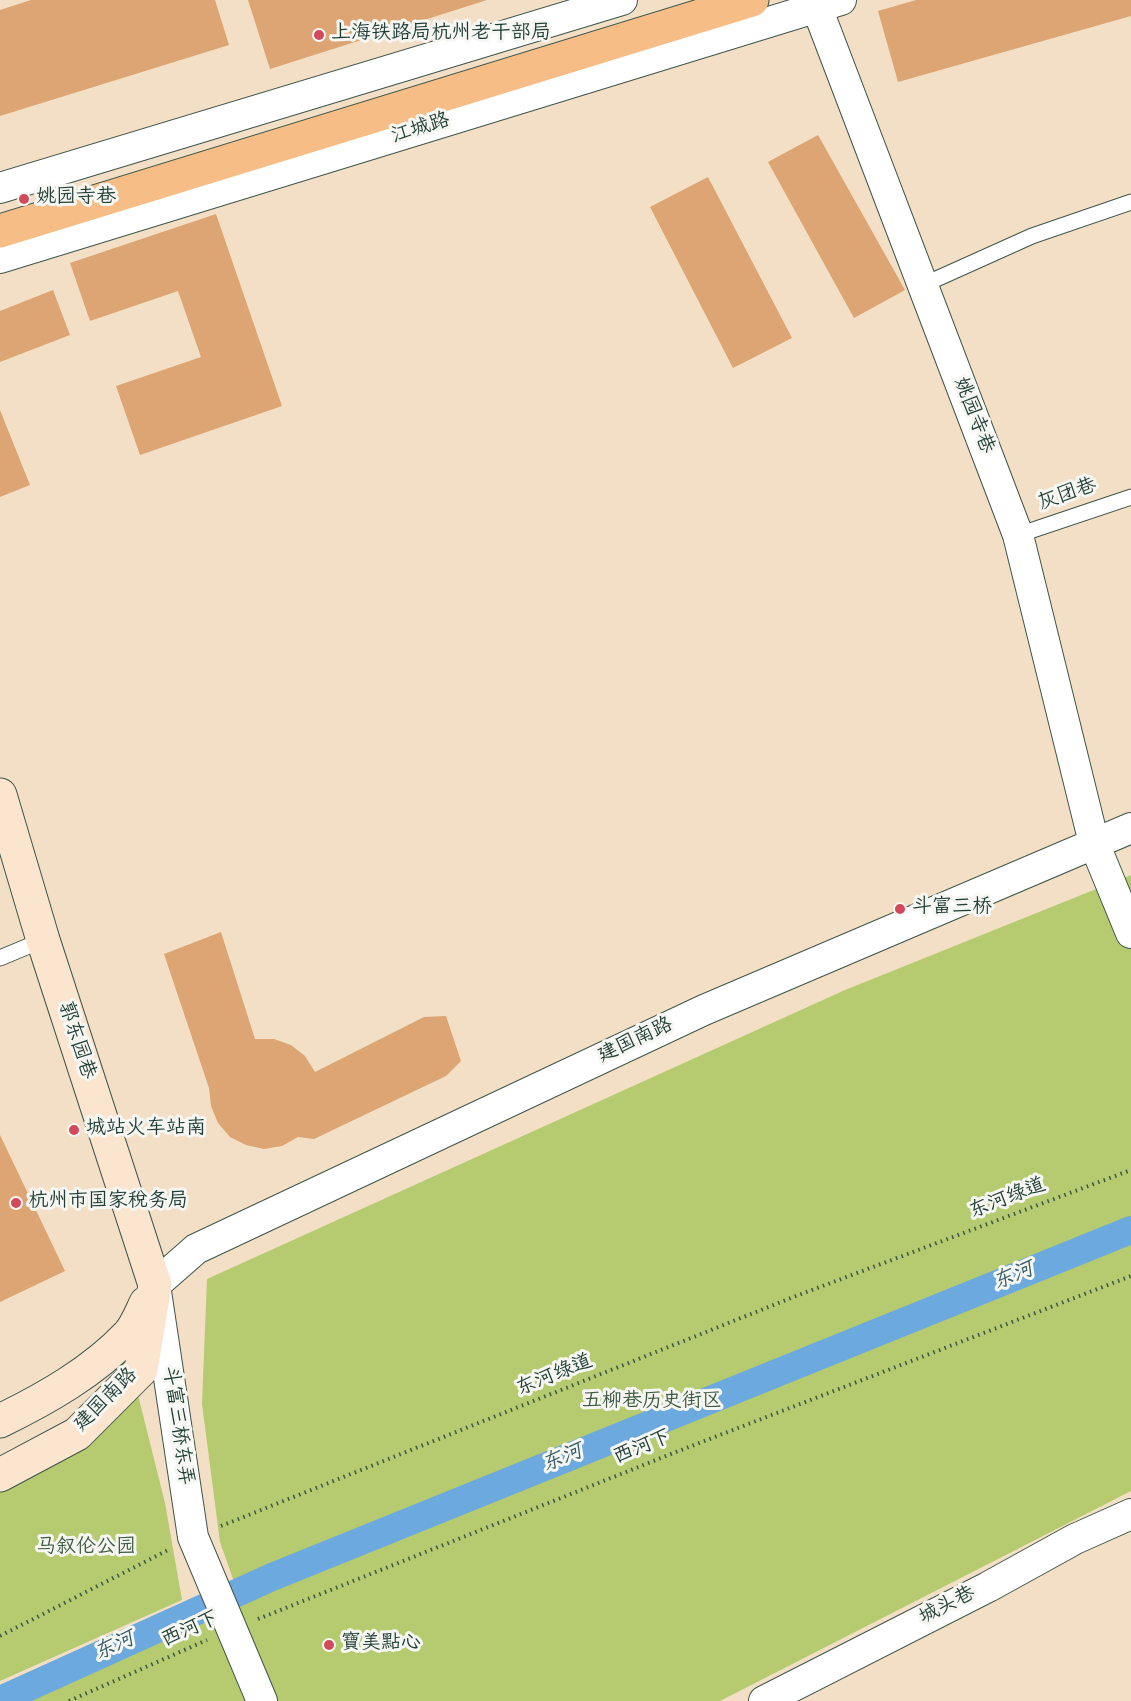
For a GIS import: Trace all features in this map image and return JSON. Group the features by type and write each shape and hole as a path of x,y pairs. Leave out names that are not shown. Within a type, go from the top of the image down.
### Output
{"main road":[{"name":"江城路","path":"0,231 752,0"},
{"name":"郭东园巷","path":"0,795 43,940 155,1285"},
{"name":"建国南路","path":"0,1421 40,1402 88,1368 129,1334 155,1285"},
{"name":"建国南路","path":"0,1475 76,1434 141,1370 155,1285"}],"street":[{"path":"0,188 622,0"},
{"name":"江城路","path":"0,258 768,24 824,2"},
{"name":"姚园寺巷","path":"824,2 923,285 1018,535 1094,843 1131,933"},
{"name":"建国南路","path":"155,1285 196,1249 705,1010 1131,828"},
{"name":"斗富三桥东弄","path":"155,1285 193,1537 228,1624"},
{"name":"城头巷","path":"764,1701 988,1587 1074,1539 1131,1514"},
{"path":"228,1624 262,1701"}],"lane":[{"path":"923,285 1032,236 1131,202"},
{"name":"灰团巷","path":"1018,535 1131,497"},
{"path":"0,958 43,940"}],"path":[{"name":"东河绿道","path":"0,1636 193,1537 796,1296 1131,1170"},
{"name":"西河下","path":"69,1701 228,1624 1131,1276"}],"green space":[{"name":"五柳巷历史街区","path":"1131,875 1131,1491 720,1701 22,1701 241,1602 220,1542 202,1404 207,1279 845,990"},
{"name":"马叙伦公园","path":"136,1387 165,1503 182,1600 0,1681 0,1458"}],"building":[{"path":"31,0 215,0 229,45 0,116 0,10"},
{"name":"上海铁路局杭州老干部局","path":"248,0 487,0 270,69"},
{"path":"916,0 1131,0 1131,16 898,82 878,11"},
{"path":"818,135 905,290 854,318 768,162"},
{"path":"708,177 792,338 733,368 650,207"},
{"path":"216,214 282,406 140,455 116,386 201,357 178,291 90,321 70,263"},
{"path":"53,290 70,335 0,362 0,311"},
{"path":"0,410 30,485 0,497"},
{"path":"221,932 255,1039 274,1039 291,1045 305,1056 315,1072 424,1017 446,1016 461,1061 446,1076 314,1139 298,1137 282,1146 264,1149 246,1145 230,1137 218,1123 211,1106 209,1088 164,954"},
{"name":"杭州市国家税务局","path":"0,1135 65,1271 0,1302"}],"waterway":[{"name":"东河","path":"0,1700 272,1577 1131,1230"}],"place":[{"name":"上海铁路局杭州老干部局","path":"319,35"},
{"name":"姚园寺巷","path":"24,199"},
{"name":"斗富三桥","path":"900,909"},
{"name":"城站火车站南","path":"74,1130"},
{"name":"杭州市国家税务局","path":"16,1203"},
{"name":"寶美點心","path":"329,1645"}]}
